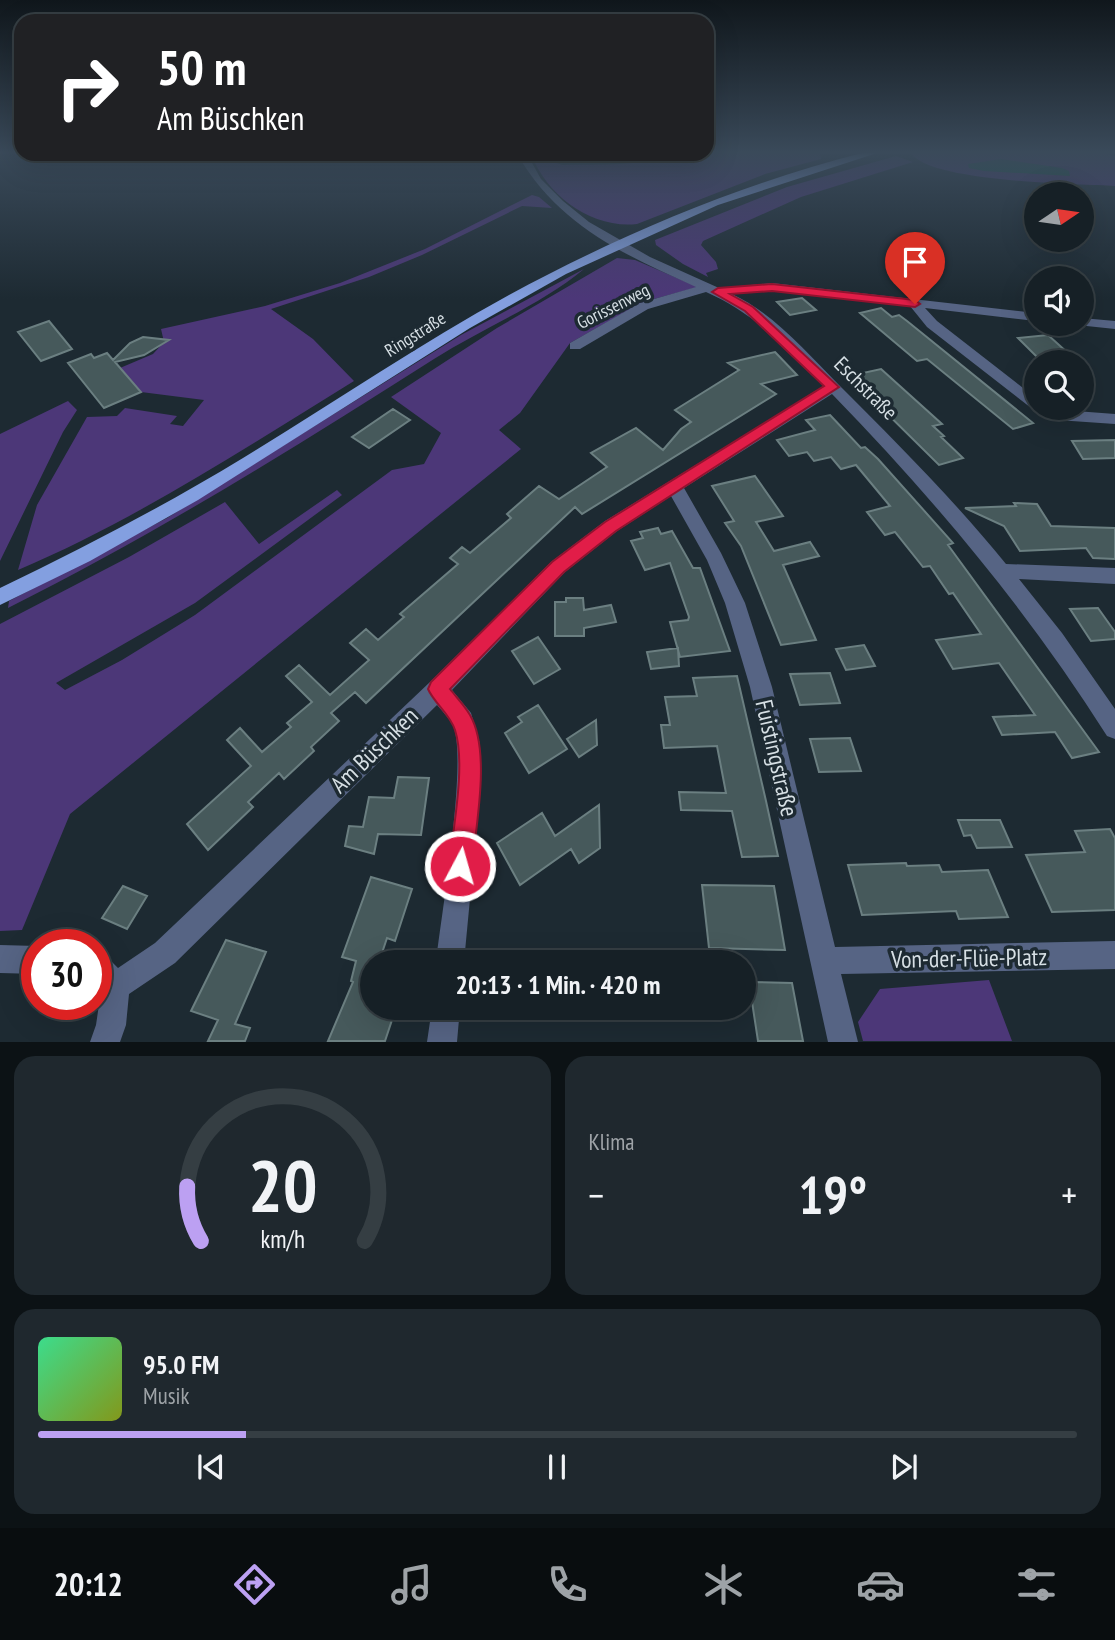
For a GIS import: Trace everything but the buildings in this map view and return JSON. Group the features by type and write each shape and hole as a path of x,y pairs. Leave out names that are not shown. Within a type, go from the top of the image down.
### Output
{"main road":[{"name":"Ringstraße","path":"0,597 125,533 218,480 467,324 620,244 721,202"}],"street":[{"name":"Eschstraße","path":"557,202 620,244 749,309 833,387 954,512 1003,571 1115,728"},
{"name":"Gorissenweg","path":"575,346 644,306 713,289 772,287 1024,316"},
{"path":"915,304 932,324 1024,395"},
{"path":"1094,324 1115,325"},
{"name":"Am Büschken","path":"112,974 165,953 438,689 558,567 611,526 833,387"},
{"path":"1094,418 1115,419"},
{"name":"Fuistingstraße","path":"675,488 715,558 738,615 761,687 843,1041"},
{"path":"1003,571 1115,576"},
{"path":"438,689 463,721 469,744 468,793 451,950"},
{"name":"Von-der-Flüe-Platz","path":"823,961 1115,955"},
{"path":"0,959 21,960"},
{"path":"105,1041 111,1020"},
{"path":"442,1041 445,1020"}],"shaded area":[{"path":"519,202 544,202 552,208 522,206 422,255 369,277 271,309 313,339 354,381 147,506 18,570 37,505 87,417 117,416 125,408 177,416 170,424 183,426 204,400 141,392 120,368 153,354 164,342 161,329 265,306 340,283 425,249"},
{"path":"567,202 694,202 637,224 604,221"},
{"path":"751,202 791,202 703,241 701,245 716,262 718,269 706,273 708,277 683,264 656,245 655,240"},
{"path":"617,258 635,260 698,287 643,302 570,343 520,413 499,430 521,449 70,814 22,929 0,931 0,624 129,557 225,502 259,544 337,490 342,495 195,603 56,683 65,690 122,660 195,615 392,470 424,464 441,433 391,397 497,328"},
{"path":"584,269 530,306 453,348 224,489 8,608 9,601 167,518 461,335"},
{"path":"68,401 77,410 63,432 0,561 0,434"},
{"path":"989,980 1012,1041 863,1041 858,1022 880,989"}],"route":[{"path":"460,866 468,793 469,744 463,721 438,689 558,567 611,526 833,387 749,309 718,292 757,286 915,304"}]}
